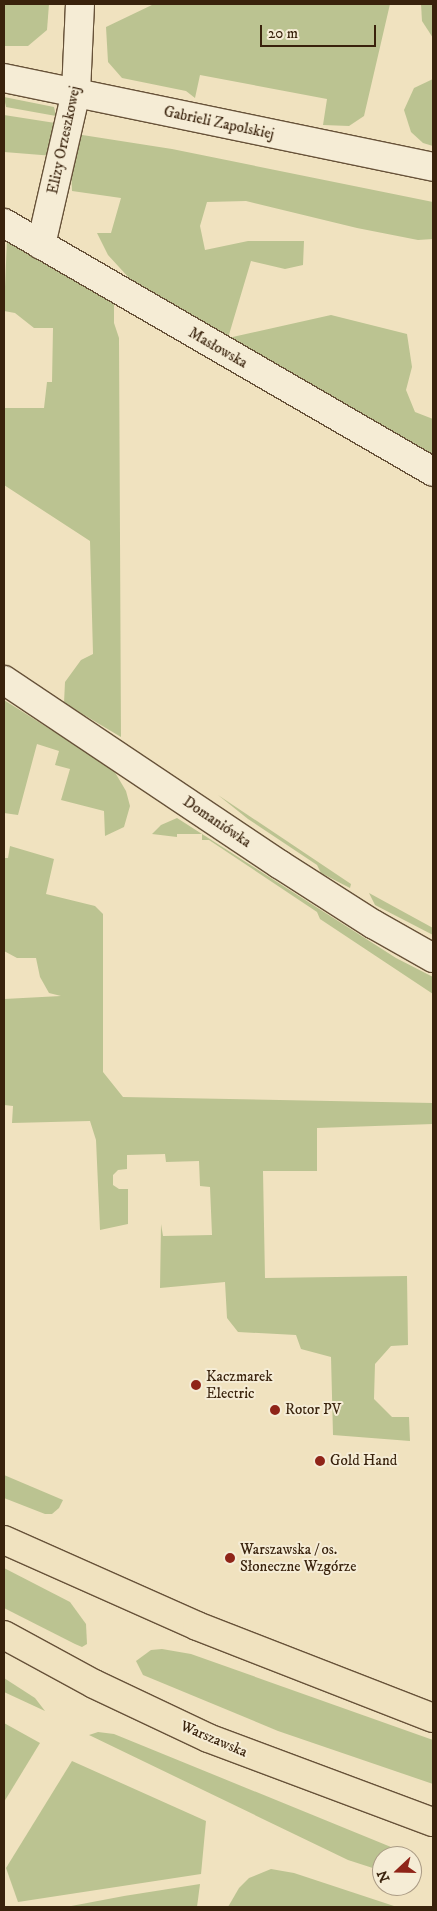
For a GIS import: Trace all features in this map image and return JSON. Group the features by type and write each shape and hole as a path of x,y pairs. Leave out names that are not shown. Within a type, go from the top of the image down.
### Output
{"main road":[{"path":"4,1540 197,1626 433,1718"},
{"name":"Warszawska","path":"4,1635 94,1684 208,1738 433,1822"}],"street":[{"name":"Elizy Orzeszkowej","path":"41,245 76,92 80,4"},
{"name":"Gabrieli Zapolskiej","path":"4,78 433,168"},
{"name":"Masłowska","path":"4,223 433,472"},
{"name":"Domaniówka","path":"4,680 279,864 373,924 433,958"}],"green space":[{"path":"4,4 49,4 47,30 28,46 4,46"},
{"path":"154,4 390,4 364,116 349,126 323,125 327,99 200,75 195,98 186,91 122,78 108,62 106,27"},
{"path":"421,4 433,4 433,38 422,21"},
{"path":"433,79 433,146 423,143 411,132 404,110 414,88"},
{"path":"4,97 54,107 56,116 6,107"},
{"path":"4,115 68,125 54,156 4,152"},
{"path":"76,134 172,149 433,202 433,239 418,240 357,228 246,201 207,202 200,226 205,250 248,241 304,241 303,265 285,269 251,261 228,338 331,315 407,334 412,367 406,390 415,412 433,419 433,465 141,291 108,255 97,233 111,233 121,198 72,191 71,164"},
{"path":"7,238 114,299 114,323 119,338 121,737 64,703 65,682 81,660 93,654 90,541 4,485 4,408 44,408 47,382 52,382 53,328 34,328 15,313 4,311"},
{"path":"4,700 113,769 126,791 130,806 124,827 105,836 104,811 61,800 70,769 55,765 59,751 37,744 18,815 4,813"},
{"path":"218,795 351,884 350,888 321,873 317,865 248,819"},
{"path":"177,818 396,958 433,977 433,994 320,919 317,912 209,840 202,840 202,834 177,834 177,837 152,834 161,825"},
{"path":"10,846 54,859 46,894 95,906 103,914 103,1072 123,1097 433,1103 433,1124 317,1128 317,1171 263,1171 265,1278 407,1276 408,1345 391,1346 375,1364 374,1399 392,1417 409,1417 410,1441 333,1435 331,1357 301,1349 296,1335 238,1332 227,1318 225,1282 160,1288 161,1224 163,1236 212,1235 210,1187 200,1186 199,1161 166,1162 165,1154 127,1155 127,1169 118,1170 113,1175 113,1185 119,1189 128,1189 128,1224 100,1230 96,1140 90,1121 12,1123 13,1106 4,1105 4,999 61,996 49,993 40,977 36,958 17,958 4,951 4,858 8,858"},
{"path":"369,893 433,928 433,935 375,905"},
{"path":"4,1475 63,1500 59,1508 52,1514 45,1514 4,1498"},
{"path":"4,1568 70,1602 86,1624 87,1644 82,1647 75,1644 4,1608"},
{"path":"162,1649 191,1654 433,1740 433,1784 278,1731 143,1675 136,1661 151,1650"},
{"path":"4,1678 35,1698 45,1711 4,1692"},
{"path":"4,1723 40,1743 4,1802"},
{"path":"98,1732 114,1734 388,1846 372,1846 372,1868 348,1860 89,1735"},
{"path":"72,1761 206,1821 201,1874 18,1902 6,1868"},
{"path":"271,1869 294,1873 397,1907 228,1907 239,1888 249,1878"},
{"path":"200,1884 197,1907 66,1907 124,1896"}],"place":[{"name":"Kaczmarek Electric","path":"196,1385"},
{"name":"Rotor PV","path":"275,1410"},
{"name":"Gold Hand","path":"320,1461"},
{"name":"Warszawska / os. Słoneczne Wzgórze","path":"230,1558"}]}
